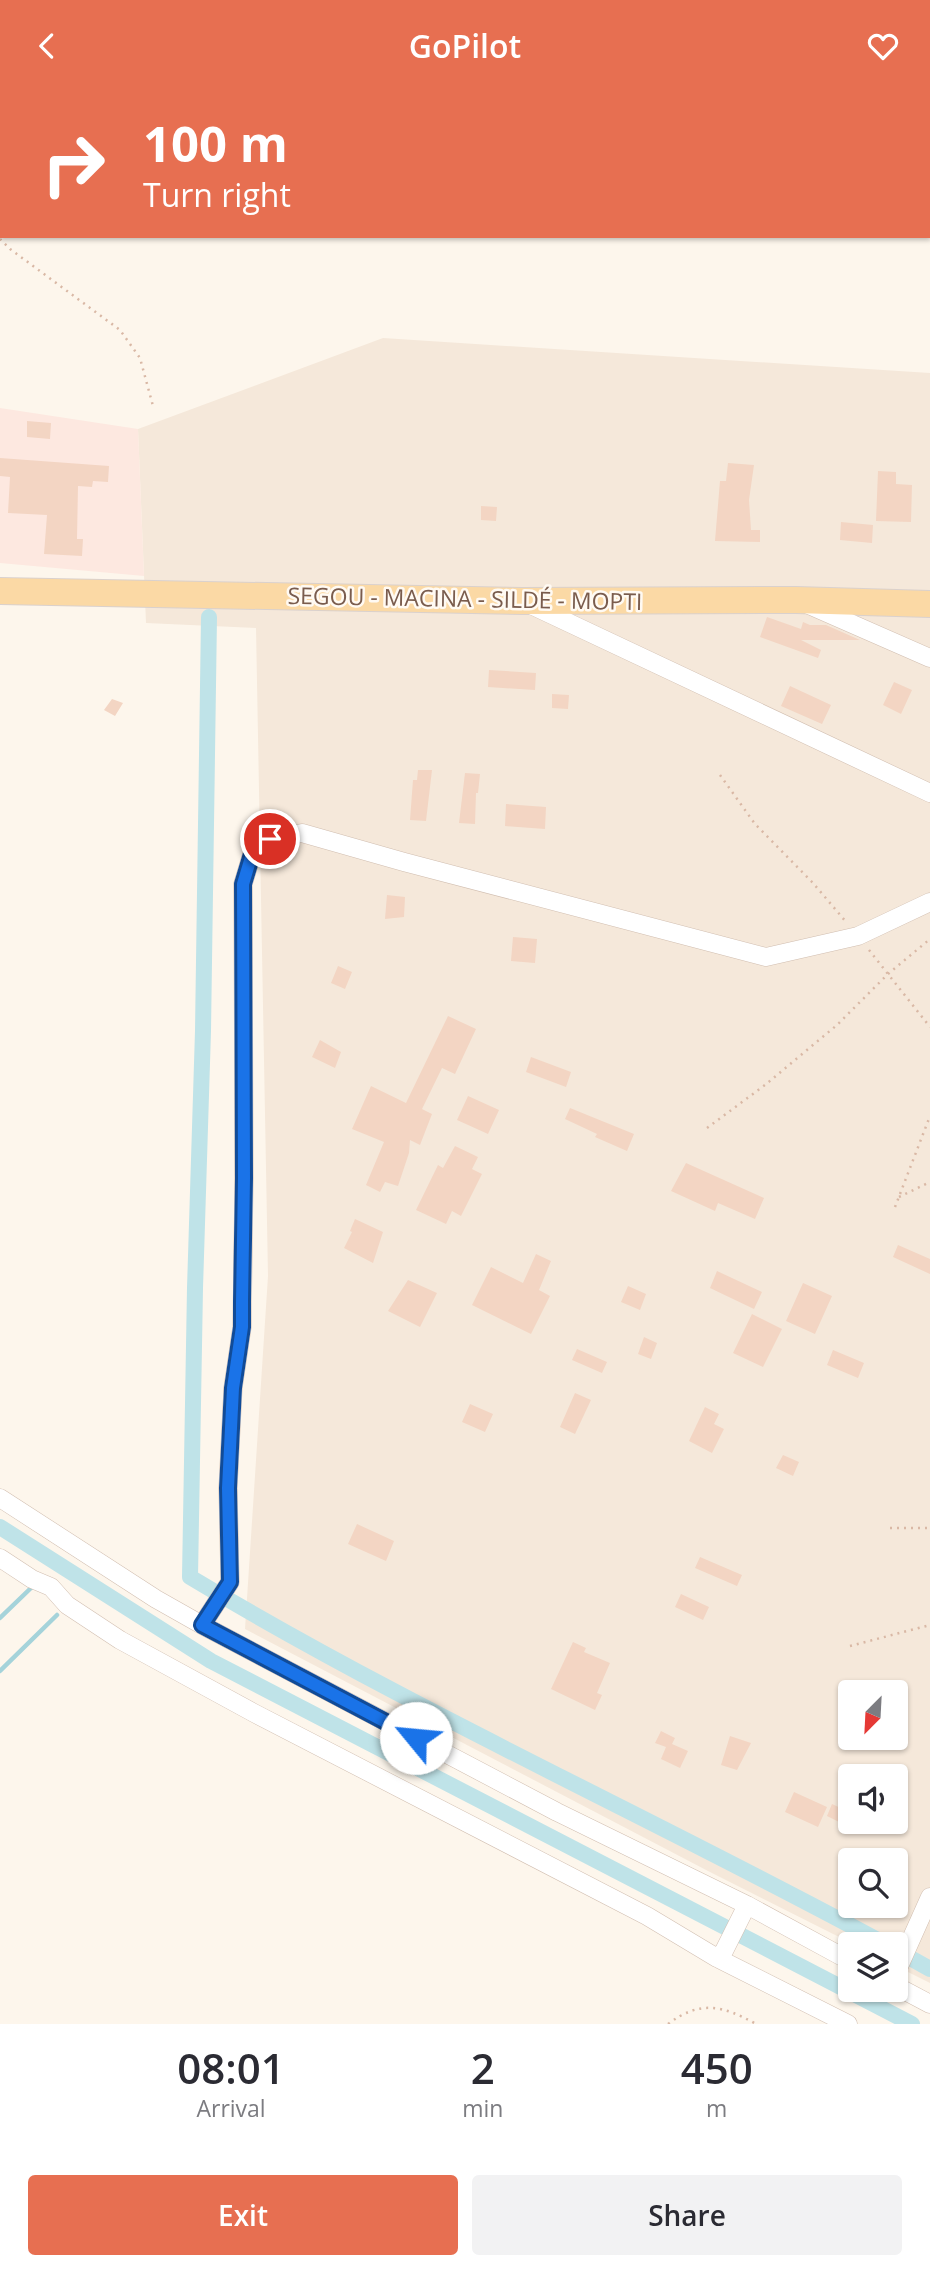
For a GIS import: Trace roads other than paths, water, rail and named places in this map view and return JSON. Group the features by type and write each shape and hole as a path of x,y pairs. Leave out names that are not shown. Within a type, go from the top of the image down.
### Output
{"main road":[{"name":"SEGOU - MACINA - SILDÉ - MOPTI","path":"0,591 522,601 796,600 930,604"}],"street":[{"path":"796,600 930,658"},
{"path":"522,601 930,793"},
{"path":"207,1618 230,1582 228,1488 233,1388 242,1327 243,1286 243,884 252,854 270,839 302,833 417,866 766,957 858,936 930,902"},
{"path":"0,1498 156,1599 207,1618 557,1812 838,1955"},
{"path":"0,1558 32,1579 51,1587 67,1605 120,1640 266,1720 720,1954 848,2024"},
{"path":"908,1948 930,1897"},
{"path":"720,1954 745,1909"},
{"path":"908,1992 930,2004"}],"waterway":[{"path":"209,617 203,1031 190,1577 361,1674 862,1932"},
{"path":"0,1527 211,1661 912,2024"},
{"path":"0,1618 32,1587"},
{"path":"0,1671 57,1615"},
{"path":"908,1957 930,1969"}]}
